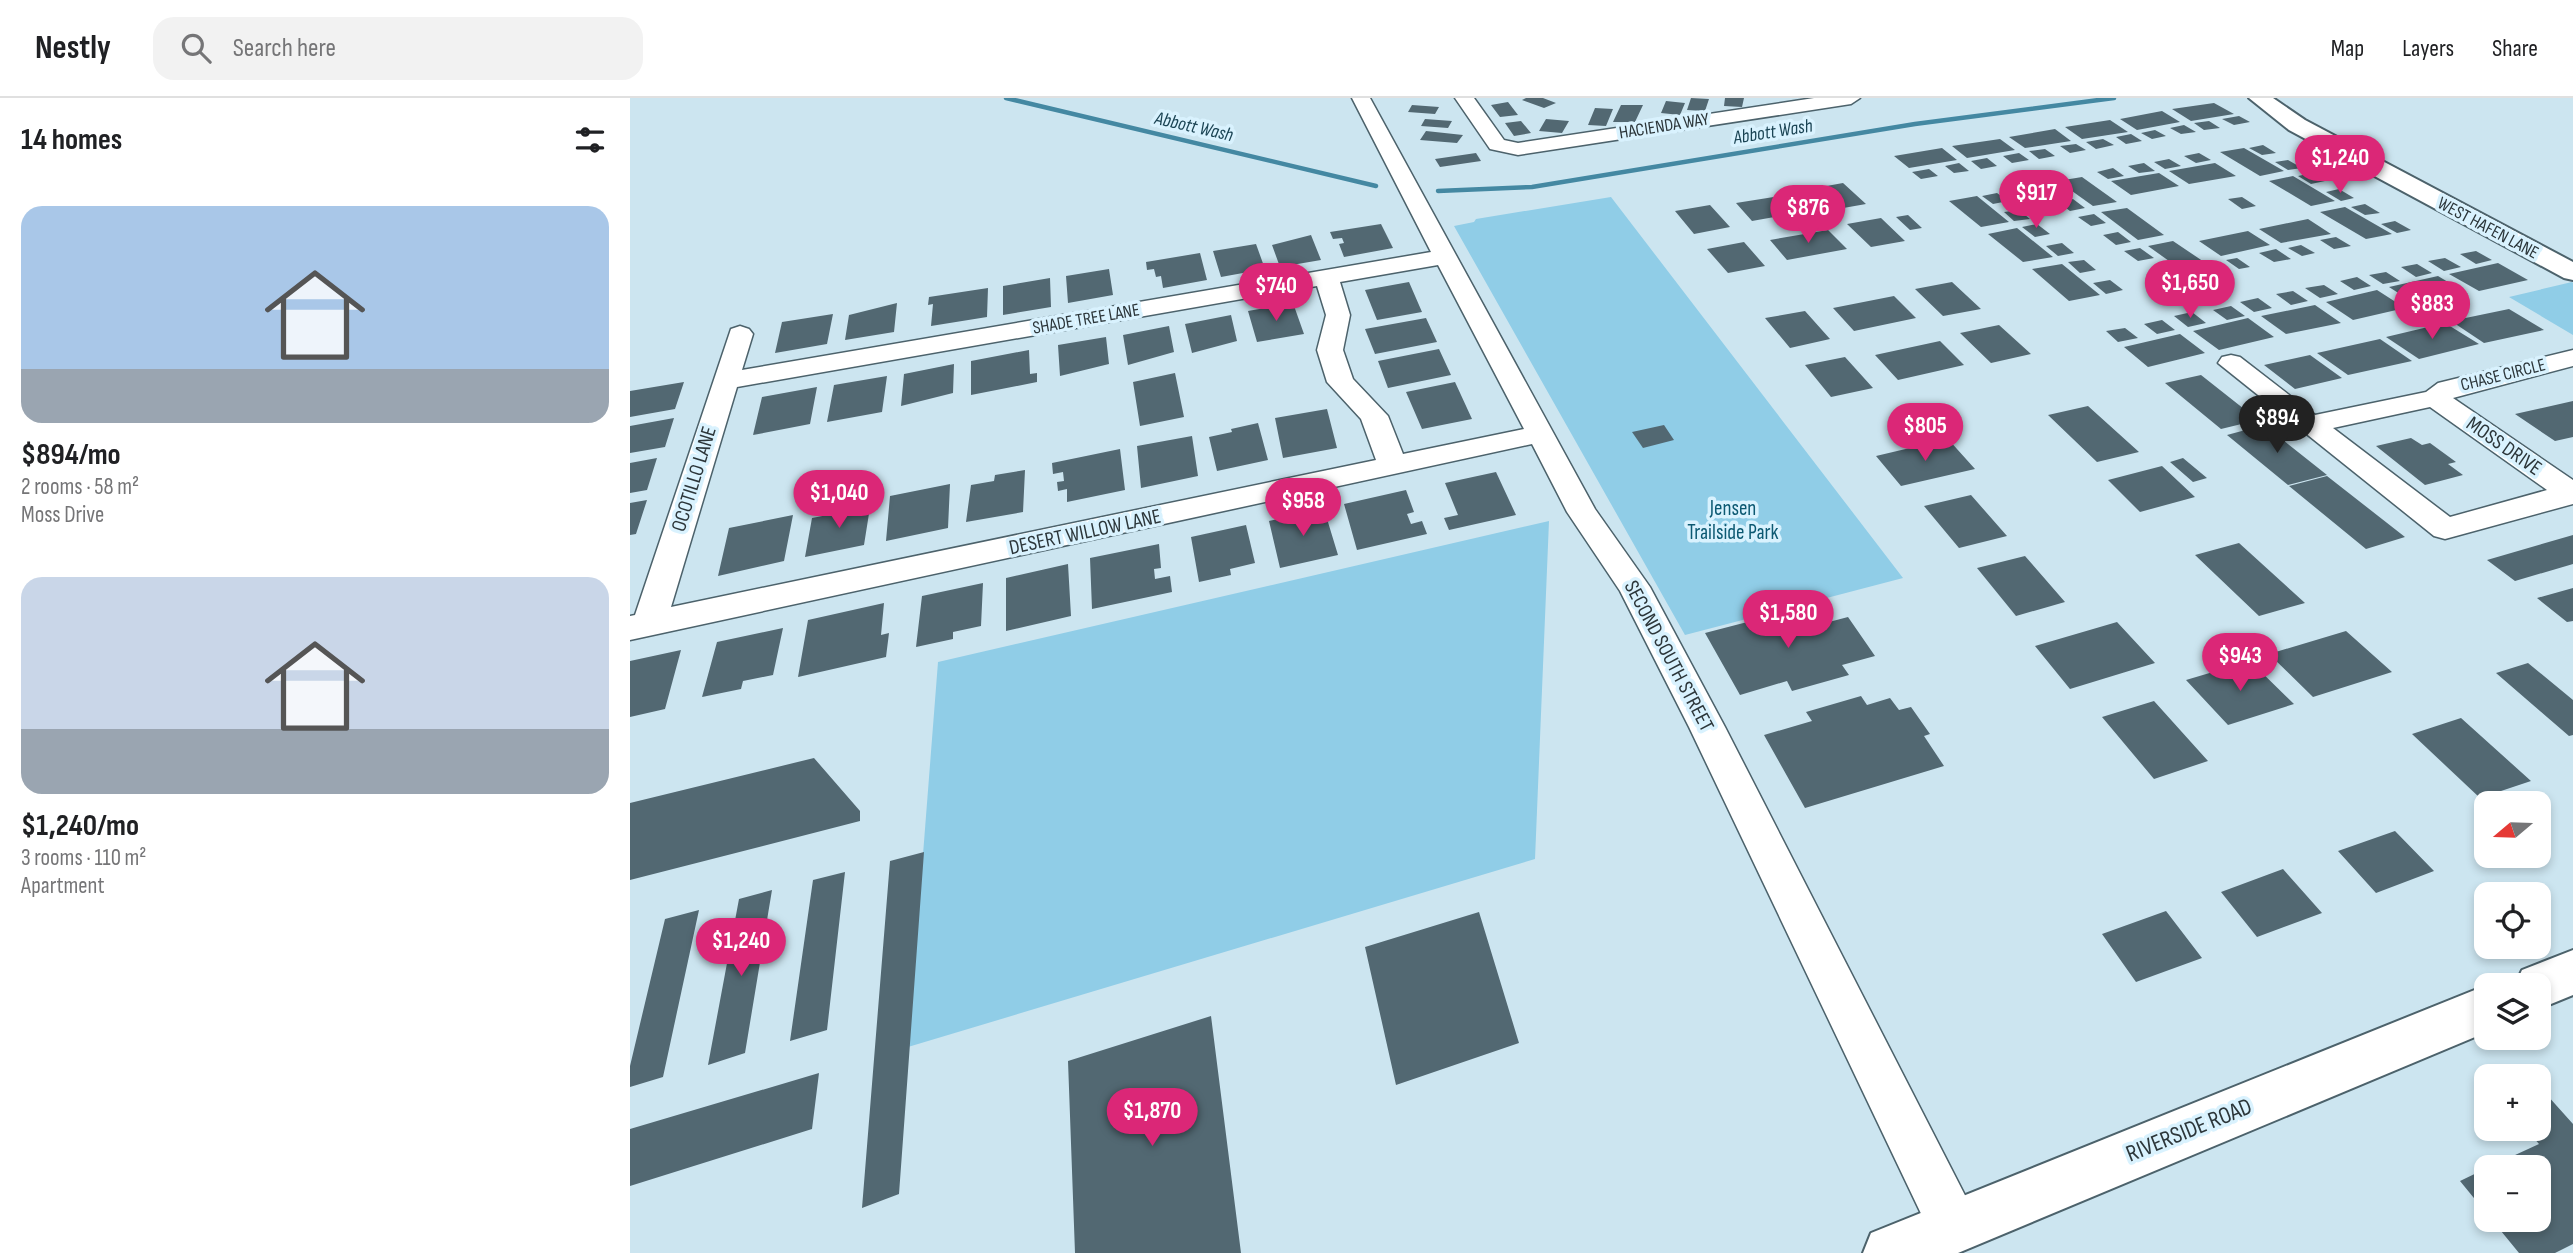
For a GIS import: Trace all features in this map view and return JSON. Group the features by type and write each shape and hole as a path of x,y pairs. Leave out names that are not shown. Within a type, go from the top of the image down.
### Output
{"main road":[{"name":"WEST HAFEN LANE","path":"2259,98 2297,125 2573,272"},
{"path":"2551,981 2573,972"},
{"name":"RIVERSIDE ROAD","path":"1891,1253 2474,1012"}],"street":[{"name":"SECOND SOUTH STREET","path":"1361,98 1582,513 1634,587 1707,727 1954,1227"},
{"name":"HACIENDA WAY","path":"1464,98 1497,145 1518,149 1851,98"},
{"name":"SHADE TREE LANE","path":"725,381 1447,256"},
{"path":"1327,277 1338,315 1330,350 1340,382 1374,416 1393,466"},
{"name":"OCOTILLO LANE","path":"640,626 740,334"},
{"name":"CHASE CIRCLE","path":"2310,424 2435,398 2448,389 2573,358"},
{"path":"2231,363 2445,529 2572,494"},
{"name":"MOSS DRIVE","path":"2435,398 2572,494"},
{"name":"DESERT WILLOW LANE","path":"640,626 1540,434"}],"green space":[{"name":"Jensen Trailside Park","path":"1611,197 1903,578 1685,635 1454,226 1474,222 1476,219"},
{"path":"2572,282 2573,335 2509,297"},
{"path":"1549,521 1535,859 908,1047 938,662"}],"building":[{"path":"1543,98 1556,103 1544,108 1522,100"},
{"path":"1691,98 1709,99 1705,111 1687,110"},
{"path":"1725,98 1744,98 1742,107 1724,106"},
{"path":"1666,101 1685,103 1680,115 1661,113"},
{"path":"1508,102 1518,115 1500,117 1491,105"},
{"path":"2214,103 2234,114 2191,121 2172,109"},
{"path":"1412,105 1439,107 1435,114 1408,112"},
{"path":"1621,105 1643,105 1635,122 1613,122"},
{"path":"1595,108 1613,109 1606,126 1588,125"},
{"path":"2162,111 2180,122 2137,130 2120,119"},
{"path":"2239,116 2250,122 2234,125 2222,119"},
{"path":"1425,119 1452,121 1448,128 1421,126"},
{"path":"1546,119 1569,121 1562,133 1539,131"},
{"path":"2110,120 2128,132 2082,139 2065,127"},
{"path":"1521,121 1531,133 1514,136 1505,123"},
{"path":"2209,121 2220,128 2204,130 2194,123"},
{"path":"2184,125 2196,132 2181,134 2170,128"},
{"path":"2055,129 2071,141 2025,148 2009,137"},
{"path":"2155,130 2166,136 2152,139 2141,133"},
{"path":"1426,131 1463,135 1457,143 1420,140"},
{"path":"2131,134 2142,141 2126,144 2116,137"},
{"path":"2000,139 2015,150 1967,158 1952,146"},
{"path":"2103,139 2114,145 2096,149 2086,142"},
{"path":"2076,144 2086,150 2070,153 2060,146"},
{"path":"2263,145 2276,153 2262,155 2249,148"},
{"path":"1942,148 1957,160 1909,168 1894,156"},
{"path":"2244,148 2284,171 2260,176 2220,152"},
{"path":"2045,149 2055,156 2039,159 2029,151"},
{"path":"1476,153 1481,161 1440,167 1435,159"},
{"path":"2019,153 2029,160 2012,163 2003,156"},
{"path":"2199,153 2211,160 2196,163 2184,156"},
{"path":"1987,158 1997,166 1981,169 1971,161"},
{"path":"2169,159 2181,166 2165,169 2154,162"},
{"path":"2288,160 2302,168 2288,170 2275,162"},
{"path":"1959,163 1969,171 1954,173 1945,166"},
{"path":"2144,163 2155,171 2139,173 2128,166"},
{"path":"2215,163 2236,176 2189,184 2169,171"},
{"path":"2113,168 2124,176 2108,179 2097,172"},
{"path":"1929,169 1938,176 1921,179 1912,172"},
{"path":"2159,173 2179,186 2131,195 2111,181"},
{"path":"2312,173 2325,181 2311,184 2298,176"},
{"path":"2293,176 2335,201 2311,206 2269,181"},
{"path":"2082,177 2117,202 2093,206 2058,181"},
{"path":"1843,183 1866,204 1832,210 1810,189"},
{"path":"2051,183 2062,191 2047,194 2036,185"},
{"path":"2339,189 2354,198 2341,201 2326,192"},
{"path":"1997,193 2008,201 1993,204 1982,196"},
{"path":"1792,194 1809,211 1752,221 1736,203"},
{"path":"1977,196 2009,222 1981,227 1949,201"},
{"path":"2242,197 2256,206 2242,209 2228,199"},
{"path":"2073,199 2085,208 2070,211 2058,202"},
{"path":"2365,204 2380,213 2365,215 2351,207"},
{"path":"1710,205 1730,227 1694,234 1675,211"},
{"path":"2345,207 2392,234 2366,239 2320,212"},
{"path":"2127,208 2164,235 2138,240 2101,212"},
{"path":"2019,210 2030,219 2014,221 2004,212"},
{"path":"2094,214 2106,223 2091,226 2078,217"},
{"path":"1908,215 1922,228 1910,230 1896,217"},
{"path":"1881,218 1905,241 1871,247 1847,224"},
{"path":"2308,219 2331,234 2281,243 2259,229"},
{"path":"2395,221 2411,230 2397,233 2381,224"},
{"path":"1381,224 1393,248 1344,257 1339,244 1344,243 1342,238 1333,239 1330,232"},
{"path":"2037,224 2050,234 2035,237 2022,227"},
{"path":"2017,228 2053,257 2023,262 1988,234"},
{"path":"1828,230 1847,249 1787,260 1770,240"},
{"path":"2248,231 2270,245 2221,256 2199,241"},
{"path":"2118,232 2131,242 2116,245 2103,235"},
{"path":"1311,235 1321,260 1280,267 1272,245"},
{"path":"2336,237 2351,246 2334,249 2320,240"},
{"path":"2173,241 2216,270 2190,276 2148,246"},
{"path":"1744,242 1765,266 1728,273 1707,249"},
{"path":"2062,243 2074,253 2058,256 2046,246"},
{"path":"1256,244 1265,269 1221,277 1213,251"},
{"path":"2301,245 2315,253 2302,256 2288,248"},
{"path":"2140,248 2154,258 2138,261 2124,251"},
{"path":"2276,249 2291,259 2274,262 2259,253"},
{"path":"2476,251 2492,260 2476,264 2460,254"},
{"path":"1200,253 1207,280 1163,288 1161,276 1156,277 1154,269 1147,270 1146,262"},
{"path":"2237,258 2250,267 2239,269 2226,260"},
{"path":"2445,258 2461,267 2444,271 2428,261"},
{"path":"2084,260 2096,270 2080,273 2068,262"},
{"path":"2498,263 2528,280 2479,291 2449,274"},
{"path":"2062,264 2100,295 2069,301 2032,269"},
{"path":"2417,264 2432,273 2416,277 2401,267"},
{"path":"2166,268 2180,278 2165,281 2151,271"},
{"path":"1109,269 1113,295 1068,303 1066,276"},
{"path":"2386,272 2400,281 2383,284 2369,275"},
{"path":"2438,276 2468,294 2417,305 2389,287"},
{"path":"2357,277 2371,286 2354,290 2340,281"},
{"path":"1050,278 1051,307 1003,315 1003,286"},
{"path":"2110,280 2123,290 2106,294 2093,283"},
{"path":"1409,282 1422,312 1377,320 1365,290"},
{"path":"1952,282 1981,309 1943,316 1915,289"},
{"path":"2324,285 2338,294 2320,298 2305,288"},
{"path":"988,288 987,317 931,326 933,304 928,305 929,297"},
{"path":"2377,290 2405,308 2353,320 2326,302"},
{"path":"2293,291 2308,301 2291,305 2276,294"},
{"path":"1894,296 1916,318 1854,331 1833,308"},
{"path":"2258,298 2272,308 2254,312 2240,302"},
{"path":"897,303 894,332 845,340 849,315"},
{"path":"1293,303 1304,334 1257,342 1248,311"},
{"path":"2315,305 2341,323 2286,334 2261,316"},
{"path":"2231,306 2245,316 2227,320 2213,310"},
{"path":"2509,309 2544,330 2484,343 2451,321"},
{"path":"1805,311 1830,339 1790,348 1765,318"},
{"path":"2192,312 2206,323 2188,327 2174,316"},
{"path":"833,314 827,344 775,353 782,322"},
{"path":"1231,315 1237,341 1192,353 1185,324"},
{"path":"1426,318 1437,342 1375,354 1365,329"},
{"path":"2248,318 2274,337 2219,350 2193,331"},
{"path":"2162,320 2175,330 2157,334 2144,324"},
{"path":"2445,323 2479,344 2419,359 2386,337"},
{"path":"1999,325 2031,354 1991,363 1960,333"},
{"path":"1169,326 1174,352 1128,365 1123,335"},
{"path":"2125,328 2138,338 2118,342 2106,331"},
{"path":"2180,334 2205,353 2148,367 2124,347"},
{"path":"1106,337 1109,364 1060,376 1058,345"},
{"path":"2380,339 2412,361 2348,375 2317,353"},
{"path":"1940,341 1964,365 1898,380 1875,355"},
{"path":"1439,349 1451,375 1388,388 1378,361"},
{"path":"1029,350 1030,374 1037,373 1037,382 971,395 971,361"},
{"path":"2310,355 2342,378 2295,389 2264,365"},
{"path":"1845,357 1873,388 1831,397 1805,365"},
{"path":"954,364 953,393 901,406 904,374"},
{"path":"1175,373 1184,417 1140,426 1133,382"},
{"path":"2201,375 2258,420 2221,429 2165,383"},
{"path":"887,376 882,412 827,422 834,385"},
{"path":"684,382 675,409 630,417 630,391"},
{"path":"1455,382 1472,419 1422,429 1406,392"},
{"path":"817,387 810,424 753,435 762,397"},
{"path":"2573,401 2573,437 2555,441 2515,414"},
{"path":"2088,406 2139,452 2097,462 2048,415"},
{"path":"1327,409 1337,448 1283,458 1275,418"},
{"path":"674,418 665,447 630,453 630,426"},
{"path":"1258,423 1268,460 1217,471 1209,437"},
{"path":"1664,425 1674,440 1643,448 1632,432"},
{"path":"2264,425 2327,475 2288,485 2227,435"},
{"path":"1192,436 1198,476 1141,488 1137,446"},
{"path":"2411,438 2422,445 2430,443 2456,462 2448,464 2463,475 2425,485 2376,446"},
{"path":"1948,439 1975,469 1901,486 1876,456"},
{"path":"1120,449 1125,490 1067,502 1067,489 1058,491 1057,482 1064,481 1063,472 1053,474 1052,463"},
{"path":"657,458 647,490 630,493 630,463"},
{"path":"2183,458 2207,478 2193,482 2170,462"},
{"path":"2162,466 2195,497 2140,512 2108,480"},
{"path":"1025,470 1023,512 966,522 971,485 994,481 995,475"},
{"path":"1496,472 1516,515 1449,530 1444,518 1458,515 1445,483"},
{"path":"2327,476 2405,537 2366,549 2289,486"},
{"path":"950,484 948,528 886,541 890,496"},
{"path":"1406,490 1414,512 1407,514 1411,524 1422,521 1427,534 1357,550 1344,504"},
{"path":"1971,495 2007,536 1959,548 1924,506"},
{"path":"647,500 636,534 630,535 630,503"},
{"path":"871,501 864,545 805,557 812,518 838,513 839,508"},
{"path":"1324,509 1338,555 1280,568 1269,521"},
{"path":"793,515 784,561 718,576 729,528"},
{"path":"1246,525 1255,563 1230,569 1231,575 1199,582 1191,537"},
{"path":"2573,535 2573,564 2515,581 2487,560"},
{"path":"2239,543 2305,603 2259,616 2195,555"},
{"path":"1159,544 1161,568 1154,569 1155,579 1170,576 1172,592 1092,609 1090,558"},
{"path":"2025,556 2065,602 2016,616 1977,568"},
{"path":"1068,564 1071,616 1006,631 1006,578"},
{"path":"983,583 981,626 953,632 953,639 916,647 922,596"},
{"path":"2573,588 2573,621 2567,622 2537,598"},
{"path":"884,603 881,635 889,633 886,657 798,677 808,620"},
{"path":"1816,604 1829,622 1848,617 1875,656 1842,665 1849,675 1792,691 1787,681 1740,695 1705,633"},
{"path":"2117,622 2155,663 2070,689 2035,646"},
{"path":"783,628 773,675 743,681 741,689 702,697 717,642"},
{"path":"2346,631 2392,672 2313,697 2269,654"},
{"path":"681,650 665,709 630,717 630,661"},
{"path":"2250,661 2294,704 2228,725 2186,680"},
{"path":"2528,663 2573,700 2573,735 2569,736 2496,673"},
{"path":"1861,696 1867,705 1890,698 1899,710 1911,707 1930,734 1924,736 1944,766 1805,808 1764,735 1812,721 1806,712"},
{"path":"2154,701 2208,761 2154,779 2102,717"},
{"path":"2461,718 2531,781 2501,791 2474,792 2412,734"},
{"path":"814,758 860,811 860,821 630,880 630,803"},
{"path":"2395,831 2434,871 2376,893 2338,851"},
{"path":"924,852 899,1194 862,1208 890,861"},
{"path":"2283,869 2322,913 2257,937 2221,892"},
{"path":"845,872 827,1030 790,1041 813,880"},
{"path":"772,890 745,1053 708,1065 739,899"},
{"path":"699,910 663,1077 630,1087 630,1066 665,919"},
{"path":"2166,911 2202,958 2136,982 2102,934"},
{"path":"1479,912 1519,1043 1396,1085 1365,947"},
{"path":"1211,1016 1241,1253 1075,1253 1068,1061"},
{"path":"819,1073 812,1129 630,1186 630,1129"},
{"path":"2551,1099 2573,1124 2573,1244 2555,1253 2519,1253 2502,1232 2551,1232 2551,1155 2515,1155 2539,1144 2536,1141 2551,1141"},
{"path":"2474,1174 2474,1198 2460,1181"}],"waterway":[{"name":"Abbott Wash","path":"1006,98 1376,186"},
{"name":"Abbott Wash","path":"1438,191 1532,187 1915,124 2114,98"}]}
